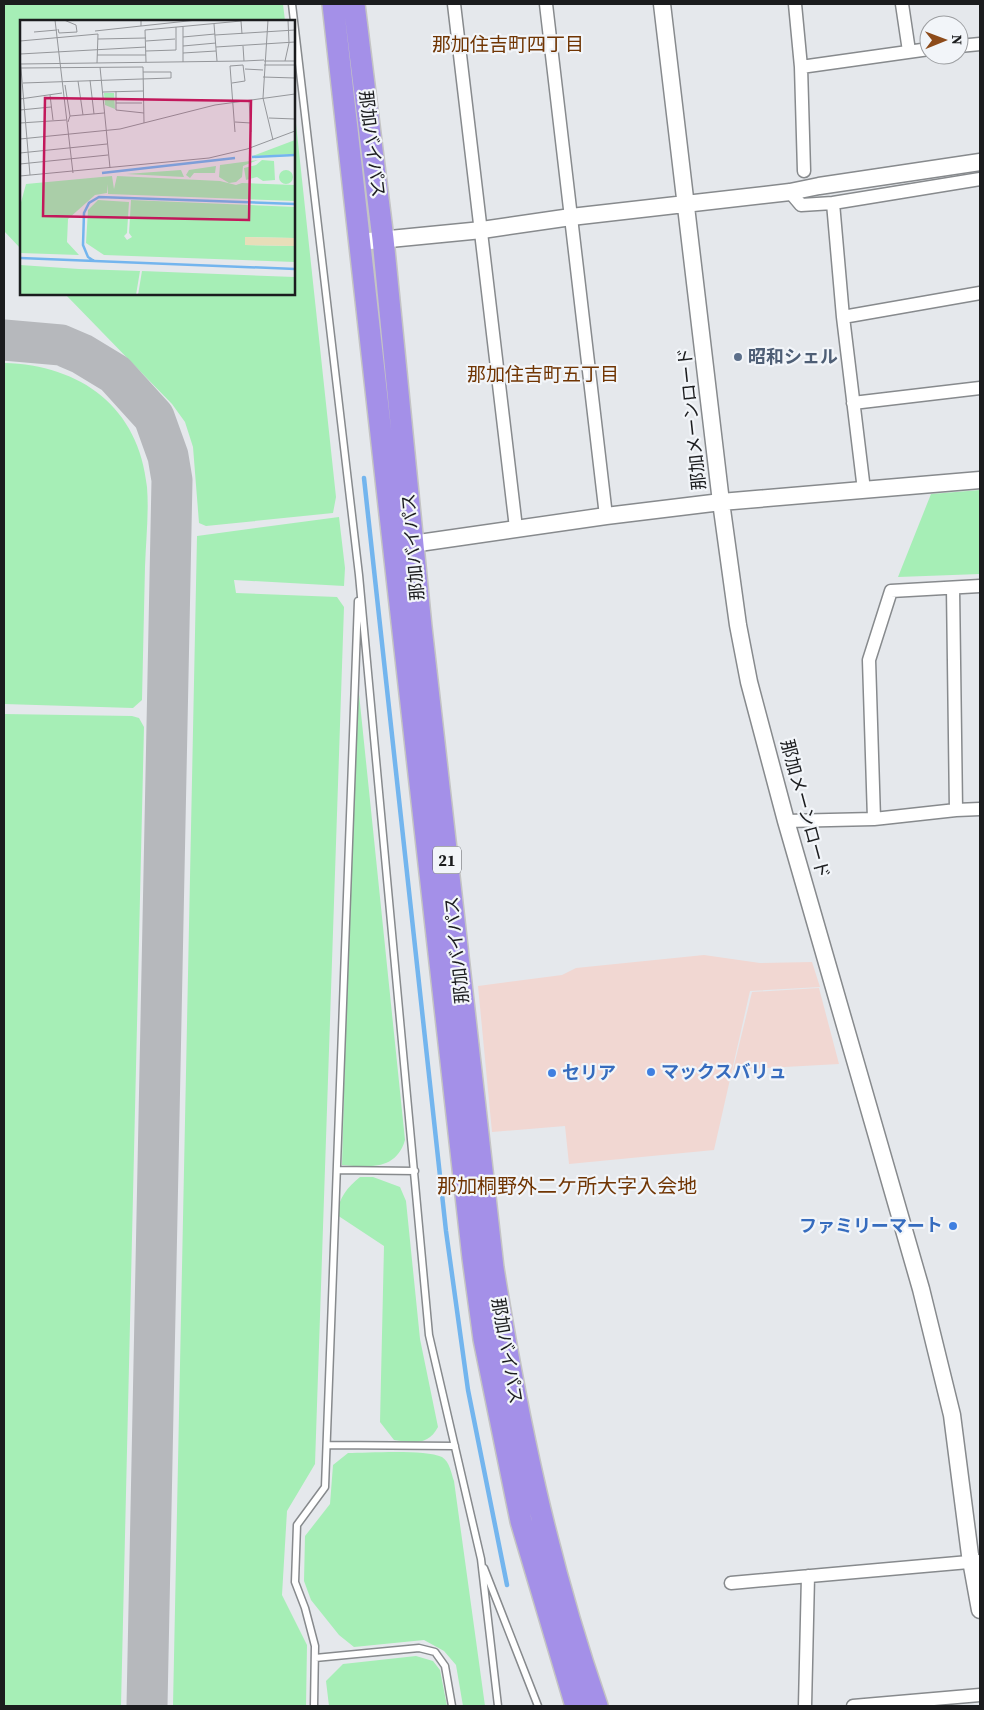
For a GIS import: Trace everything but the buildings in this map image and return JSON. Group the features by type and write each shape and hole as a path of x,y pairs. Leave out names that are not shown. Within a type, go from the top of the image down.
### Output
{"highway":[{"name":"那加バイパス","path":"333,4 452,1088 484,1338 521,1521 576,1706"},
{"name":"那加バイパス","path":"354,4 383,238 400,392 412,544 496,1286 524,1444 540,1514 557,1581 597,1706"}],"street":[{"path":"454,4 516,528"},
{"path":"546,4 606,516"},
{"name":"那加メーンロード","path":"662,4 721,502 738,625 750,682 786,821 921,1289 952,1415 976,1561 980,1610"},
{"path":"795,4 801,67 804,171"},
{"path":"902,4 908,51"},
{"path":"801,67 919,50"},
{"path":"359,242 383,238 482,230 572,217 790,192 980,162"},
{"path":"790,192 801,206 833,203 980,179"},
{"path":"833,203 843,317 864,490"},
{"path":"843,317 980,293"},
{"path":"854,403 980,388"},
{"path":"412,544 516,528 721,502 980,480"},
{"path":"874,819 869,660 891,591 980,586"},
{"path":"953,588 956,810"},
{"path":"786,821 874,819 980,809"},
{"path":"731,1583 976,1561"},
{"path":"805,1706 808,1576"},
{"path":"854,1706 980,1695"}],"lane":[{"path":"292,4 294,20"},
{"path":"295,30 359,575 416,1171 429,1335 481,1558 498,1706"},
{"path":"314,1706 315,1646 307,1615 295,1582 296,1525 325,1487 359,575"},
{"path":"337,1170 416,1171"},
{"path":"327,1446 455,1446"},
{"path":"481,1558 538,1706"},
{"path":"315,1658 420,1648 435,1652 446,1666 452,1706"}],"shaded area":[{"path":"704,955 760,963 812,962 820,987 750,991 714,1150 569,1164 565,1126 492,1132 478,986 562,975 576,968"},
{"path":"819,988 839,1064 733,1070 752,992"}],"green space":[{"path":"4,4 283,4 285,20 20,20 20,248 4,231"},
{"path":"295,114 336,497 333,513 206,526 199,523 193,447 185,422 172,404 66,295 295,295"},
{"path":"4,363 32,366 58,372 81,382 101,396 119,413 132,434 142,459 148,506 142,700 133,708 4,704"},
{"path":"980,490 980,574 898,577 931,494"},
{"path":"339,517 345,568 344,586 234,580 236,593 337,597 344,607 315,1464 287,1511 282,1595 307,1645 306,1706 173,1706 197,536"},
{"path":"358,684 405,1140 401,1150 395,1157 380,1165 371,1166 342,1165 355,685"},
{"path":"4,714 132,716 139,718 144,727 121,1706 4,1706"},
{"path":"360,1177 373,1177 400,1187 406,1201 420,1339 438,1427 430,1437 419,1442 394,1440 380,1422 384,1246 337,1215 344,1193"},
{"path":"348,1453 423,1453 442,1457 449,1465 454,1481 485,1706 463,1706 456,1665 444,1651 424,1640 354,1647 339,1635 311,1600 304,1581 305,1536 330,1504 333,1465"},
{"path":"416,1656 433,1661 440,1670 447,1706 329,1706 326,1681 343,1664"}],"waterway":[{"path":"364,478 446,1231 468,1390 507,1585"}],"taxiway":[{"path":"4,340 61,345 82,354 115,374 154,417 168,456 172,480 147,1706"}],"place":[{"name":"昭和シェル","path":"738,357"},
{"name":"マックスバリュ","path":"651,1072"},
{"name":"セリア","path":"552,1073"},
{"name":"ファミリーマート","path":"953,1226"}],"district":[{"name":"那加住吉町四丁目","path":"508,44"},
{"name":"那加住吉町五丁目","path":"543,374"},
{"name":"那加桐野外二ケ所大字入会地","path":"567,1186"}]}
